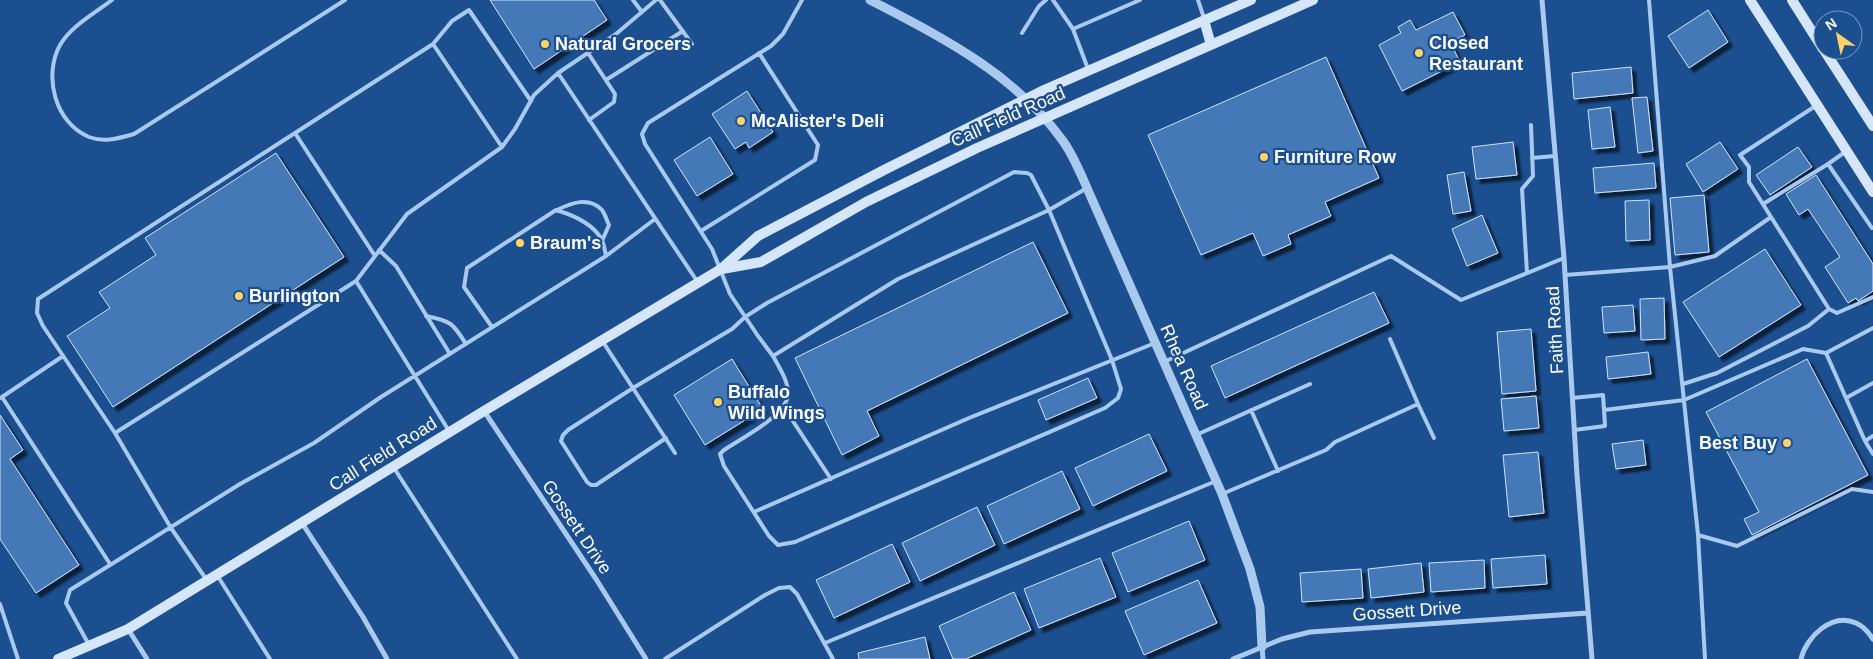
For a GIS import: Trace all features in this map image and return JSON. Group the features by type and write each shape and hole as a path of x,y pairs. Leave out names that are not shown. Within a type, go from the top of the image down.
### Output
{"main road":[{"name":"Call Field Road","path":"58,659 128,629 484,411 721,269 758,236 884,170 1030,102 1088,71 1251,0"},
{"name":"Call Field Road","path":"721,269 761,262 866,202 977,148 1313,0"},
{"path":"1750,0 1873,192"},
{"path":"1792,0 1813,33"},
{"path":"1204,20 1211,45"},
{"path":"1830,60 1873,126"}],"street":[{"name":"Rhea Road","path":"870,0 946,40 982,63 1009,83 1030,102 1064,142 1087,188 1222,494 1250,569 1260,607 1263,659"},
{"name":"Faith Road","path":"1542,0 1564,258 1574,430 1592,659"},
{"name":"Gossett Drive","path":"484,411 596,579 646,659"},
{"path":"302,523 363,616 387,659"},
{"name":"Gossett Drive","path":"1233,659 1282,639 1310,632 1588,613"},
{"path":"1801,659 1809,639 1824,627 1836,622 1847,621 1856,623 1867,631 1873,639"},
{"path":"128,629 147,659"}],"lane":[{"path":"112,0 76,28 60,46 54,61 52,82 55,100 61,112 75,127 89,137 111,141 134,134 345,0"},
{"path":"633,0 642,12"},
{"path":"115,433 356,281 407,214 502,147 534,96 558,73 616,34 658,0 692,44"},
{"path":"666,438 596,486 587,482 562,440 563,435 633,388 732,329 745,317 767,303 1014,172 1031,175 1049,210 1112,360 1121,389 1118,398 1105,408 804,538 786,544 778,544 770,536 722,461 720,454 772,418 786,401 788,394 786,384 773,356 745,317 730,294 712,249 645,144 642,134 648,123 771,46 783,34 802,0"},
{"path":"1022,33 1039,6 1046,0"},
{"path":"1053,0 1073,30 1088,71"},
{"path":"1073,30 1140,0"},
{"path":"1198,0 1204,20"},
{"path":"1649,0 1670,267 1698,535 1705,659"},
{"path":"207,581 171,528 115,433 43,326 37,314 38,299 433,44 452,21 469,10 531,101"},
{"path":"606,80 683,31"},
{"path":"433,44 502,147"},
{"path":"588,53 616,94 614,102 589,120"},
{"path":"701,231 815,160 818,145 759,53"},
{"path":"558,73 698,283"},
{"path":"1817,104 1740,155 1749,167 1749,182 1828,309 1838,313 1873,297"},
{"path":"1527,273 1522,190 1532,176 1530,125"},
{"path":"295,133 375,256"},
{"path":"1763,204 1847,151"},
{"path":"1532,158 1555,156"},
{"path":"1828,164 1872,228"},
{"path":"773,356 898,279 1049,210 1087,188"},
{"path":"492,327 464,287 467,268 556,210 572,202 589,202 603,211 609,225 602,240"},
{"path":"556,210 586,223 602,240 606,256"},
{"path":"1565,275 1670,267 1715,256 1771,217"},
{"path":"89,645 66,603 70,590 240,484 314,443 347,419 606,256 655,219"},
{"path":"379,250 396,266 450,354"},
{"path":"1164,362 1391,256 1461,300 1564,258"},
{"path":"356,281 450,432"},
{"path":"1683,384 1726,368 1808,326 1828,309"},
{"path":"426,316 446,320 457,329 466,344"},
{"path":"1604,410 1684,400 1803,349 1826,353 1873,328"},
{"path":"1390,338 1434,438"},
{"path":"602,340 675,453"},
{"path":"754,512 831,480 969,418 1155,343"},
{"path":"1826,353 1865,441 1873,454"},
{"path":"63,356 1,398 110,564"},
{"path":"1846,398 1873,383"},
{"path":"1196,435 1310,384"},
{"path":"1572,398 1603,395 1604,410 1605,426 1574,430"},
{"path":"1222,494 1326,450 1335,442 1418,404"},
{"path":"783,406 831,480"},
{"path":"1251,410 1278,471"},
{"path":"1865,441 1873,436"},
{"path":"393,467 517,659"},
{"path":"825,643 1216,482"},
{"path":"1698,535 1737,546 1852,489 1873,492"},
{"path":"217,575 270,659"},
{"path":"665,659 765,595 790,587 797,594 833,659"},
{"path":"0,604 18,659"},
{"path":"0,622 6,620"}],"building":[{"name":"Natural Grocers","path":"490,0 594,0 607,20 534,69"},
{"path":"1708,10 1728,42 1689,68 1668,36"},
{"name":"Closed Restaurant","path":"1453,12 1465,35 1450,42 1460,62 1402,91 1379,45 1401,33 1398,27 1410,20 1416,30"},
{"name":"Furniture Row","path":"1326,57 1379,178 1325,202 1331,216 1288,235 1291,244 1263,256 1253,233 1201,255 1148,135"},
{"path":"1631,67 1633,93 1574,99 1572,73"},
{"path":"747,91 773,132 749,148 746,142 735,149 712,114"},
{"path":"1647,97 1653,151 1638,153 1632,98"},
{"path":"1610,107 1615,147 1592,149 1588,110"},
{"path":"710,137 733,174 697,196 674,160"},
{"path":"1513,142 1517,175 1476,179 1472,147"},
{"path":"1720,142 1738,169 1703,192 1686,164"},
{"path":"1798,147 1812,167 1770,195 1756,175"},
{"path":"276,153 344,257 113,407 67,336 110,308 99,292 156,255 145,238"},
{"path":"1654,163 1656,188 1595,193 1593,168"},
{"path":"1464,172 1471,211 1453,214 1447,175"},
{"path":"1816,175 1873,264 1873,291 1858,301 1856,298 1848,303 1825,267 1840,257 1808,209 1799,215 1786,194"},
{"path":"1704,195 1709,252 1675,255 1670,198"},
{"path":"1649,200 1650,240 1626,241 1625,201"},
{"path":"1482,215 1498,253 1467,266 1452,229"},
{"path":"1033,242 1068,313 867,411 879,436 842,455 795,358"},
{"path":"1765,249 1801,305 1719,357 1683,302"},
{"path":"1374,292 1389,323 1225,398 1211,366"},
{"path":"1664,298 1665,339 1641,340 1640,299"},
{"path":"1633,305 1635,331 1604,333 1602,307"},
{"path":"1531,329 1536,391 1502,394 1497,332"},
{"path":"1648,352 1651,374 1608,379 1606,357"},
{"name":"Buffalo Wild Wings","path":"732,359 763,409 705,445 674,395"},
{"name":"Best Buy","path":"1807,359 1868,475 1752,535 1744,519 1759,512 1706,412"},
{"path":"1088,378 1097,398 1046,420 1038,400"},
{"path":"1536,396 1539,428 1504,431 1501,399"},
{"path":"0,415 23,450 10,459 79,565 36,593 0,539"},
{"path":"1149,434 1167,471 1093,506 1075,468"},
{"path":"1643,440 1646,465 1616,469 1612,444"},
{"path":"1538,452 1544,513 1509,517 1503,455"},
{"path":"1062,471 1080,509 1004,544 987,506"},
{"path":"977,507 995,545 920,581 902,543"},
{"path":"1189,521 1205,560 1128,592 1112,553"},
{"path":"892,544 910,582 834,618 816,580"},
{"path":"1545,555 1547,584 1493,588 1491,559"},
{"path":"1100,558 1116,597 1039,628 1024,589"},
{"path":"1484,560 1485,588 1431,592 1429,563"},
{"path":"1421,563 1424,592 1371,598 1368,569"},
{"path":"1361,569 1363,598 1302,602 1300,573"},
{"path":"1198,580 1217,623 1144,655 1125,611"},
{"path":"1014,592 1031,630 966,659 953,659 939,626"},
{"path":"925,637 930,659 859,659 858,653"}],"place":[{"name":"Natural Grocers","path":"545,44"},
{"name":"Closed Restaurant","path":"1419,53"},
{"name":"McAlister's Deli","path":"741,121"},
{"name":"Furniture Row","path":"1264,157"},
{"name":"Braum's","path":"520,243"},
{"name":"Burlington","path":"239,296"},
{"name":"Buffalo Wild Wings","path":"718,402"},
{"name":"Best Buy","path":"1787,443"}]}
